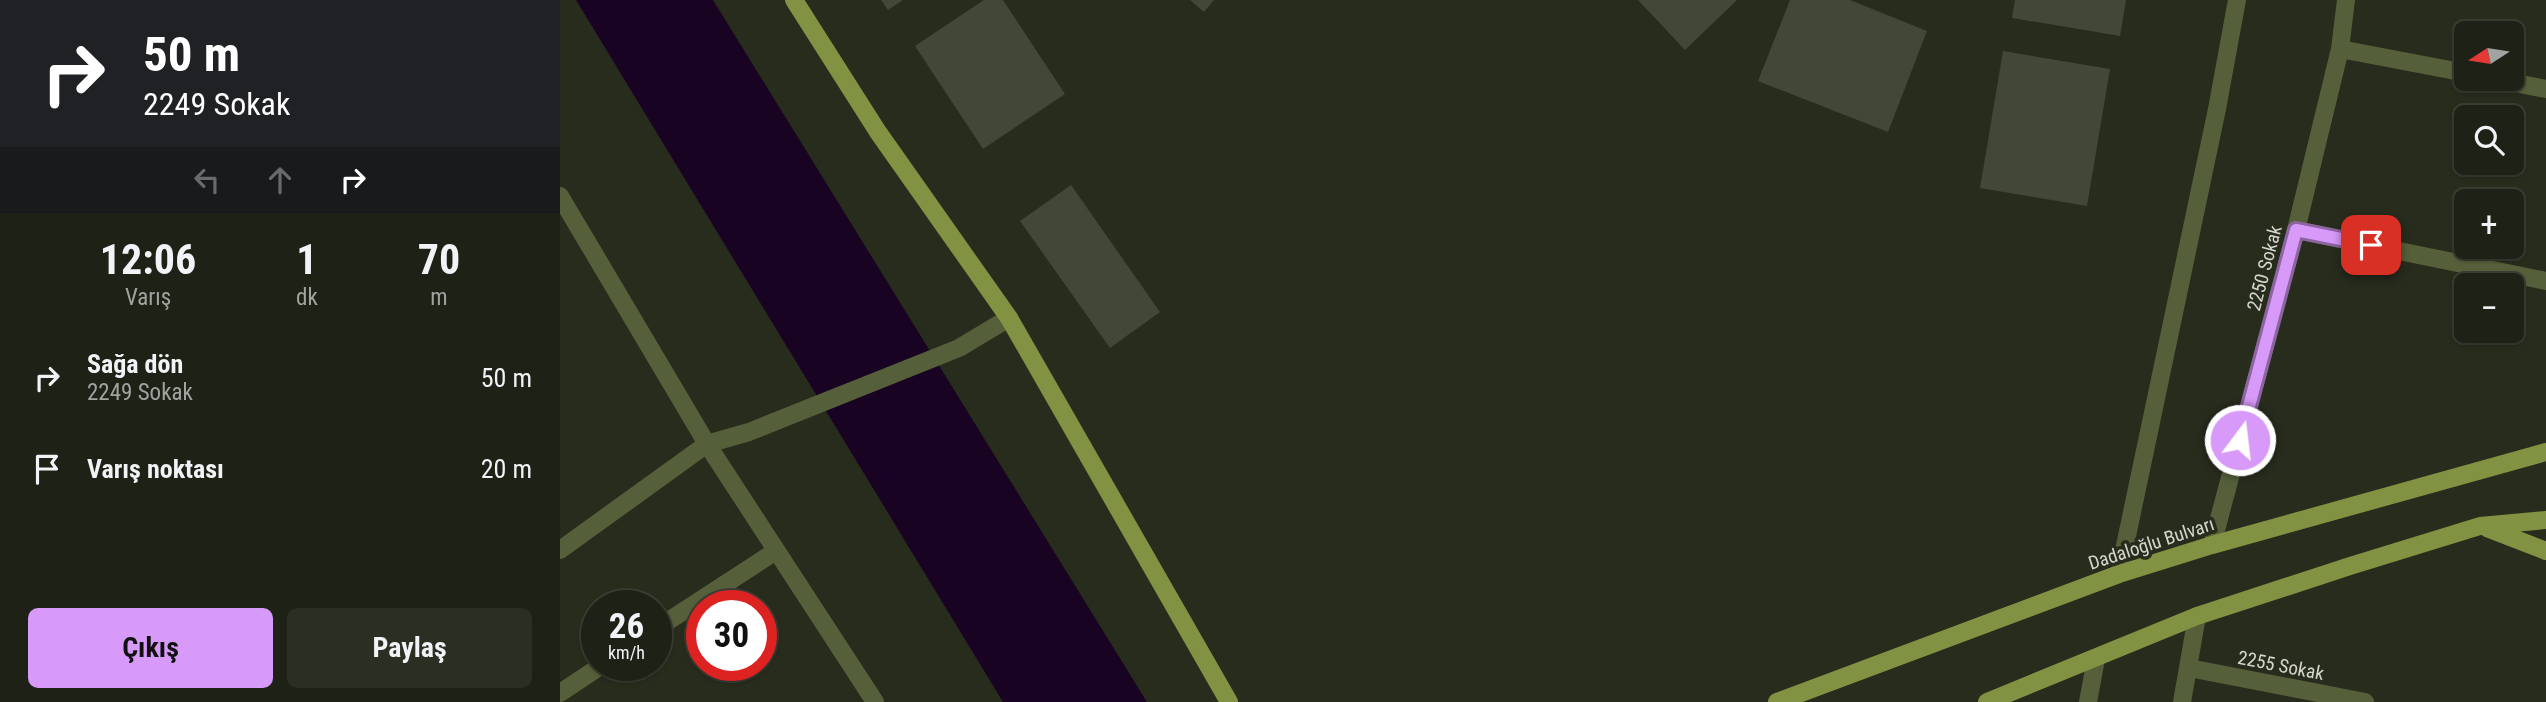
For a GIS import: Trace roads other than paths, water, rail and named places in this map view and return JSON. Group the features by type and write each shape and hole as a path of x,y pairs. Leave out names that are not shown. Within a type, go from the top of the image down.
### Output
{"main road":[{"path":"794,0 878,132 1009,318 1229,702"},
{"name":"Dadaloğlu Bulvarı","path":"1777,702 2119,574 2211,545 2546,452"},
{"path":"1987,702 2197,616 2480,526 2546,520"},
{"path":"2480,526 2546,551"}],"street":[{"path":"2119,574 2217,109 2237,0"},
{"name":"2250 Sokak","path":"2211,545 2296,230 2340,49 2346,0"},
{"path":"2340,49 2454,71"},
{"path":"2524,85 2546,89"},
{"path":"560,196 707,444 875,702"},
{"path":"2296,230 2546,281"},
{"path":"561,548 707,444 749,432 959,348 1009,318"},
{"path":"672,619 776,551"},
{"path":"2182,702 2197,616"},
{"path":"2088,702 2096,659"},
{"name":"2255 Sokak","path":"2189,668 2365,702"},
{"path":"560,692 581,678"}]}
